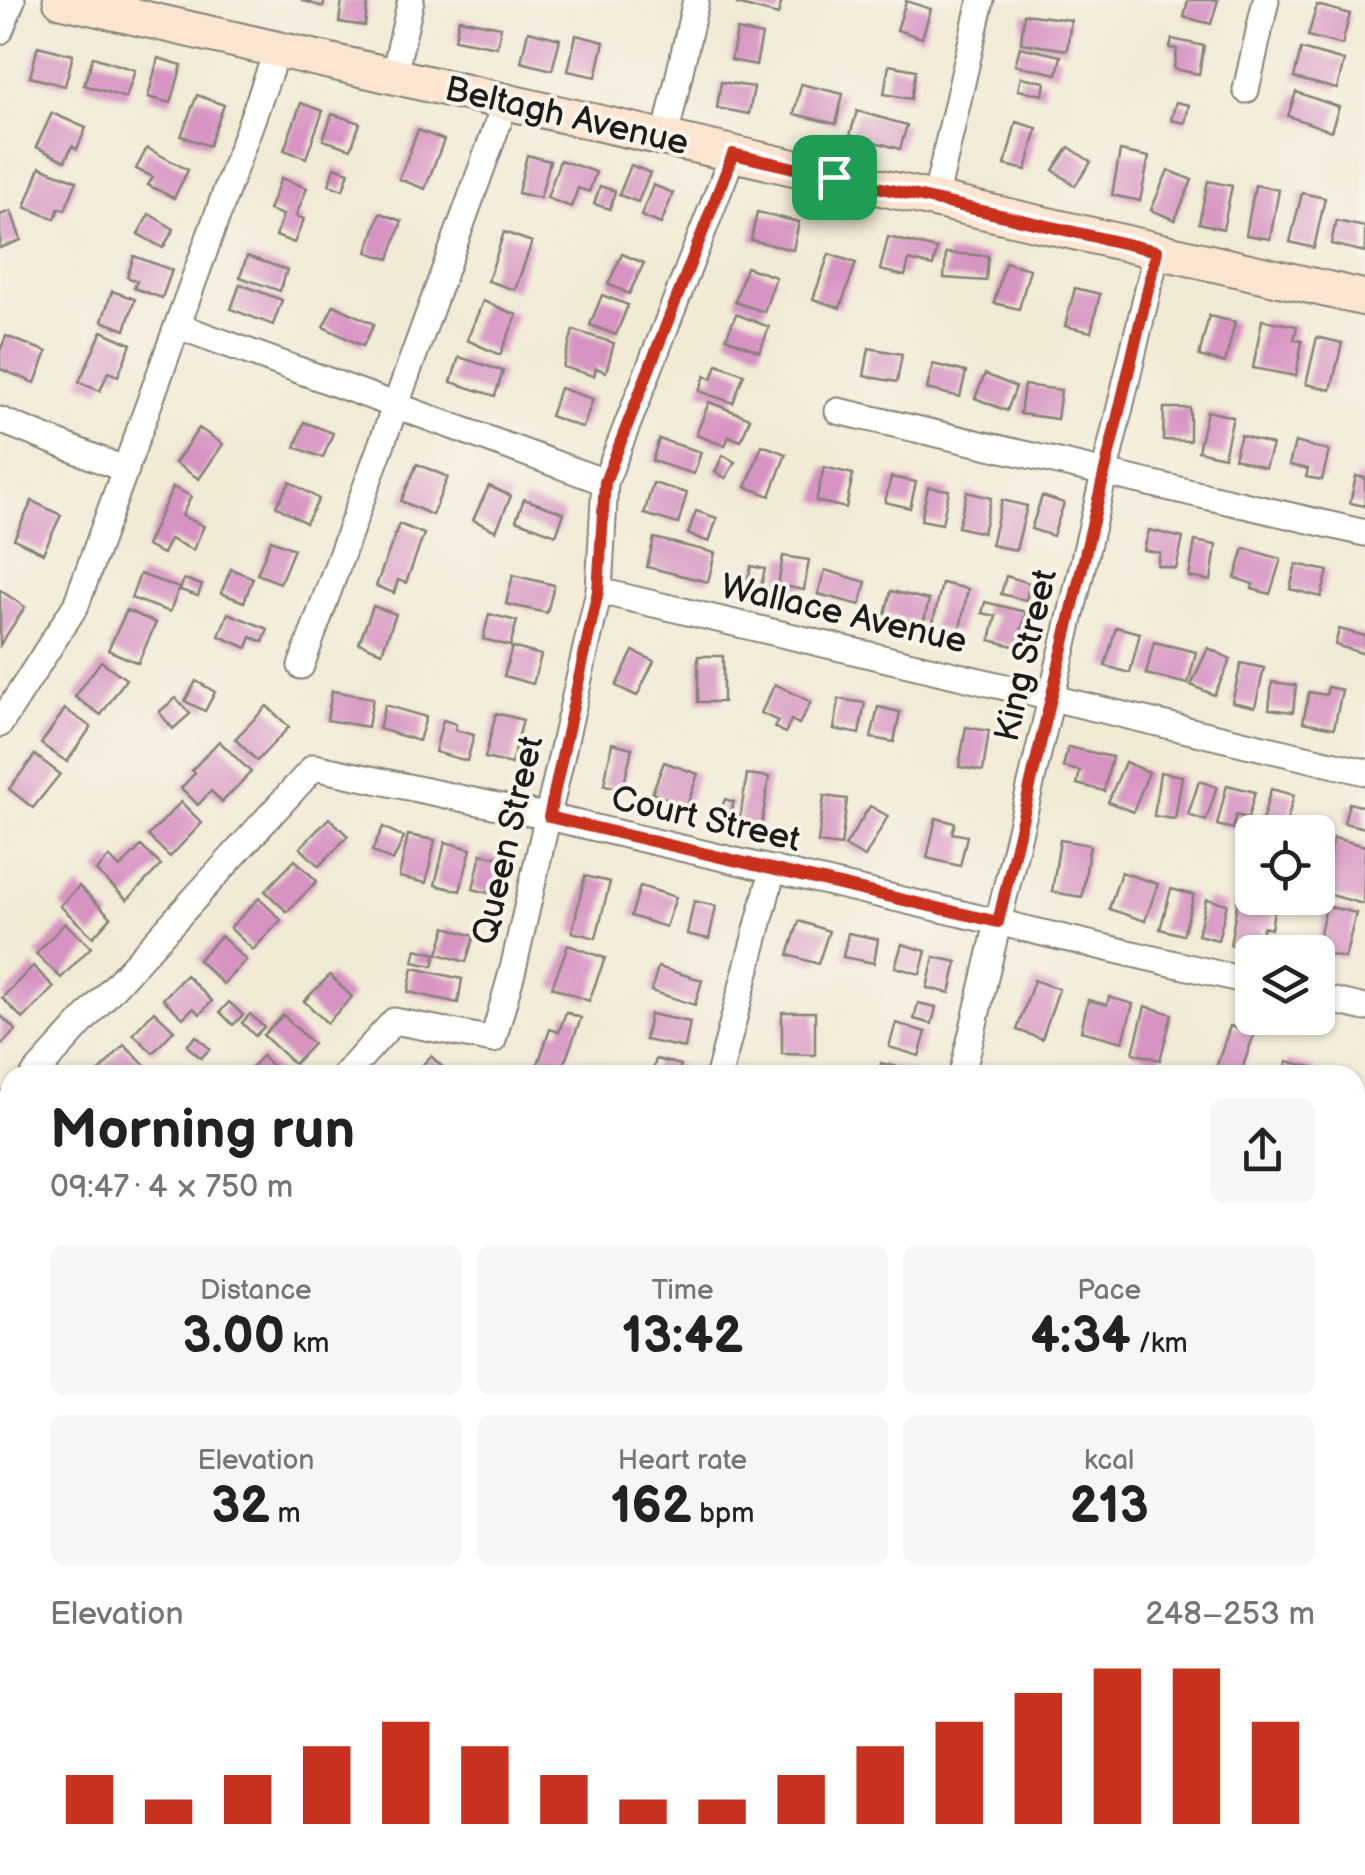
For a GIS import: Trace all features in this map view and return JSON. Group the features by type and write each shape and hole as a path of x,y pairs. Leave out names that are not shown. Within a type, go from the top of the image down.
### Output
{"street":[{"path":"0,32 12,0"},
{"name":"Beltagh Avenue","path":"61,0 173,12 278,48 1365,298"},
{"path":"394,75 412,0"},
{"path":"665,138 696,0"},
{"path":"936,200 981,0"},
{"path":"1246,90 1266,0"},
{"path":"0,724 10,692 76,605 278,48"},
{"path":"300,666 506,101"},
{"name":"Queen Street","path":"354,1065 394,1021 494,1040 549,817 598,591 605,482 733,154"},
{"name":"King Street","path":"964,1065 1157,251"},
{"path":"178,326 605,482"},
{"path":"838,412 1365,533"},
{"path":"0,420 126,470"},
{"name":"Wallace Avenue","path":"598,591 1365,772"},
{"name":"Court Street","path":"43,1065 314,767 549,817 1235,978"},
{"path":"722,1065 773,869"},
{"path":"1335,1001 1365,1008"}],"building":[{"path":"301,0 325,0 323,7"},
{"path":"342,0 368,0 365,26 339,22"},
{"path":"738,0 782,0 778,15 737,4"},
{"path":"1188,0 1218,0 1211,24 1184,17"},
{"path":"906,1 931,9 922,38 897,30"},
{"path":"1317,5 1350,14 1342,45 1308,36"},
{"path":"1024,14 1071,20 1067,50 1021,43"},
{"path":"459,19 501,27 497,47 455,39"},
{"path":"737,30 762,35 756,65 731,60"},
{"path":"528,31 560,39 552,70 521,62"},
{"path":"576,35 604,42 596,77 568,71"},
{"path":"1172,39 1204,46 1199,74 1174,69 1177,49 1170,48"},
{"path":"38,46 73,55 65,86 30,77"},
{"path":"1020,47 1061,56 1057,74 1015,65"},
{"path":"1301,49 1344,61 1337,89 1294,78"},
{"path":"93,57 135,70 126,98 84,85"},
{"path":"158,58 182,65 171,103 148,97"},
{"path":"889,65 916,70 911,99 884,94"},
{"path":"1021,77 1045,82 1043,95 1018,90"},
{"path":"721,82 754,87 749,114 717,108"},
{"path":"801,84 843,94 836,124 794,114"},
{"path":"1296,92 1339,107 1331,131 1288,116"},
{"path":"197,95 224,105 209,146 181,136"},
{"path":"1176,102 1189,105 1185,123 1171,120"},
{"path":"301,103 323,111 306,158 284,150"},
{"path":"857,111 907,125 900,149 850,135"},
{"path":"52,113 86,128 77,149 72,146 65,161 36,147"},
{"path":"332,114 360,123 351,149 323,140"},
{"path":"1016,122 1037,128 1026,170 1005,165"},
{"path":"418,130 444,140 425,189 399,179"},
{"path":"1069,147 1091,162 1075,186 1053,170"},
{"path":"147,148 188,170 174,198 148,185 153,177 136,169"},
{"path":"1120,151 1149,157 1140,201 1112,195"},
{"path":"527,155 550,161 540,198 518,193"},
{"path":"560,160 596,172 589,192 578,188 571,207 547,198"},
{"path":"631,165 650,173 638,202 619,195"},
{"path":"40,167 77,181 65,210 59,208 55,219 25,207"},
{"path":"334,167 349,172 343,190 329,185"},
{"path":"1168,170 1192,180 1175,220 1151,210"},
{"path":"281,178 307,188 296,216 304,219 294,243 276,236 283,215 269,210"},
{"path":"1208,181 1232,186 1223,229 1199,223"},
{"path":"653,185 673,193 661,224 641,216"},
{"path":"1255,185 1279,190 1270,239 1246,235"},
{"path":"600,186 615,191 610,209 594,204"},
{"path":"1302,193 1325,198 1314,248 1290,242"},
{"path":"11,211 21,240 0,248 0,215"},
{"path":"757,212 799,222 793,250 751,240"},
{"path":"380,213 402,221 389,259 367,252"},
{"path":"149,214 174,229 163,248 138,234"},
{"path":"1336,221 1365,227 1365,252 1331,244"},
{"path":"504,232 532,242 515,290 488,281"},
{"path":"888,237 937,249 933,266 909,260 905,276 880,270"},
{"path":"946,253 988,256 986,281 944,278"},
{"path":"622,254 644,263 629,294 608,284"},
{"path":"829,254 856,263 840,308 813,299"},
{"path":"134,256 172,270 162,298 134,288 137,281 127,277"},
{"path":"247,256 287,270 280,291 240,277"},
{"path":"1005,262 1030,269 1019,309 994,303"},
{"path":"746,267 776,277 764,312 735,302"},
{"path":"240,284 282,300 273,325 231,309"},
{"path":"1075,288 1100,294 1091,332 1065,326"},
{"path":"112,291 135,299 125,330 102,321"},
{"path":"602,295 628,305 616,335 590,325"},
{"path":"483,301 517,315 500,355 467,340"},
{"path":"334,305 374,324 363,346 323,327"},
{"path":"736,314 769,327 760,352 726,338"},
{"path":"1209,316 1235,322 1225,363 1199,356"},
{"path":"1262,320 1297,326 1294,340 1302,341 1296,376 1253,368"},
{"path":"573,330 614,343 606,372 596,368 594,376 563,367"},
{"path":"102,331 131,344 118,376 108,372 100,391 79,382"},
{"path":"6,336 47,352 35,383 0,369 0,351"},
{"path":"1317,337 1342,343 1331,390 1306,384"},
{"path":"869,348 902,354 897,382 864,376"},
{"path":"459,357 503,371 495,396 451,382"},
{"path":"717,364 744,374 733,403 699,391 705,376 712,379"},
{"path":"933,364 966,372 960,397 927,389"},
{"path":"985,374 1016,387 1007,411 975,398"},
{"path":"1024,385 1061,390 1057,419 1020,414"},
{"path":"560,388 593,399 583,428 550,416"},
{"path":"709,402 750,418 741,441 729,436 725,446 696,435"},
{"path":"1164,408 1190,408 1190,441 1163,440"},
{"path":"1207,411 1233,417 1224,457 1198,451"},
{"path":"304,422 333,433 323,458 295,447"},
{"path":"199,428 223,444 199,479 175,463"},
{"path":"1241,435 1272,445 1265,468 1234,458"},
{"path":"659,439 701,452 694,474 652,461"},
{"path":"1295,442 1329,451 1322,480 1306,477 1308,469 1289,465"},
{"path":"762,445 786,454 770,496 746,487"},
{"path":"723,455 735,462 726,478 715,472"},
{"path":"417,464 448,477 432,515 401,501"},
{"path":"824,467 853,474 846,508 816,501"},
{"path":"1356,476 1365,478 1365,506 1350,503"},
{"path":"891,477 916,482 910,508 885,502"},
{"path":"290,482 319,499 306,523 276,506"},
{"path":"653,483 687,493 678,524 644,514"},
{"path":"489,486 511,496 496,531 473,520"},
{"path":"173,487 191,496 182,516 204,526 193,550 170,539 163,554 146,546"},
{"path":"928,487 949,490 942,524 921,520"},
{"path":"967,492 991,498 983,533 958,527"},
{"path":"1042,496 1064,503 1053,536 1031,529"},
{"path":"524,499 564,513 556,535 516,520"},
{"path":"1002,500 1027,506 1016,550 991,545"},
{"path":"32,501 61,515 43,553 14,539"},
{"path":"696,511 717,518 709,542 688,534"},
{"path":"399,524 424,534 406,583 398,580 394,593 376,586"},
{"path":"1149,530 1183,538 1176,569 1157,565 1160,553 1144,550"},
{"path":"654,538 715,553 708,582 647,567"},
{"path":"271,540 294,549 280,583 257,574"},
{"path":"1195,541 1216,545 1211,581 1189,577"},
{"path":"1244,548 1281,559 1270,594 1235,578"},
{"path":"783,556 809,560 804,590 778,585"},
{"path":"1296,564 1328,571 1321,597 1290,589"},
{"path":"751,566 765,569 761,586 747,584"},
{"path":"231,569 253,578 244,602 221,593"},
{"path":"825,570 866,582 860,605 818,594"},
{"path":"140,574 179,588 170,612 131,598"},
{"path":"513,575 554,585 547,613 506,604"},
{"path":"1006,576 1030,583 1026,600 1001,594"},
{"path":"184,579 202,585 198,596 180,590"},
{"path":"942,583 968,589 959,633 932,627"},
{"path":"0,590 25,607 0,645"},
{"path":"891,591 929,600 923,624 885,614"},
{"path":"985,602 1026,612 1017,647 990,640 996,616 982,613"},
{"path":"373,606 396,614 382,652 359,643"},
{"path":"127,610 156,623 138,663 108,650"},
{"path":"228,613 268,629 263,642 251,637 247,648 219,636"},
{"path":"489,614 517,621 510,646 483,639"},
{"path":"1116,627 1140,633 1130,673 1105,666"},
{"path":"1339,629 1365,636 1365,654 1335,645"},
{"path":"1154,642 1196,652 1188,684 1146,674"},
{"path":"512,647 541,655 533,684 504,676"},
{"path":"1208,648 1231,659 1214,695 1191,685"},
{"path":"633,651 654,661 637,696 616,686"},
{"path":"698,656 723,656 723,702 698,702"},
{"path":"101,661 126,679 101,715 75,697"},
{"path":"1241,663 1264,668 1255,707 1232,702"},
{"path":"196,681 215,692 205,711 185,701"},
{"path":"1272,682 1296,685 1293,712 1269,709"},
{"path":"775,684 811,702 799,724 791,720 785,733 774,727 778,721 761,713"},
{"path":"1328,687 1342,690 1334,728 1303,722 1309,692 1326,695"},
{"path":"332,691 373,698 368,727 327,720"},
{"path":"176,698 190,714 173,729 159,712"},
{"path":"839,699 865,703 859,734 834,729"},
{"path":"385,705 426,717 419,741 379,729"},
{"path":"267,706 289,727 257,761 235,739"},
{"path":"878,707 900,712 894,742 871,738"},
{"path":"65,709 91,727 67,762 41,744"},
{"path":"496,713 523,720 511,764 485,758"},
{"path":"443,720 456,724 455,730 474,735 467,761 435,752"},
{"path":"966,727 989,731 983,771 959,767"},
{"path":"219,741 251,772 222,802 211,791 198,805 181,788"},
{"path":"612,743 632,748 623,789 604,785"},
{"path":"1068,747 1112,757 1104,791 1077,784 1080,771 1063,767"},
{"path":"35,755 60,774 33,808 9,789"},
{"path":"664,762 698,774 687,806 652,793"},
{"path":"1125,762 1149,772 1133,812 1108,802"},
{"path":"1160,772 1182,776 1175,819 1154,816"},
{"path":"747,774 769,777 761,828 739,824"},
{"path":"1199,781 1217,787 1206,821 1188,815"},
{"path":"1227,785 1255,792 1249,815 1235,815 1233,829 1217,825"},
{"path":"1271,789 1294,795 1289,815 1264,815"},
{"path":"824,796 847,799 841,846 818,843"},
{"path":"725,799 734,802 728,818 719,815"},
{"path":"181,802 202,823 170,857 148,836"},
{"path":"1349,803 1365,807 1365,828 1344,823"},
{"path":"870,806 888,816 865,857 845,846"},
{"path":"329,818 348,836 319,866 300,848"},
{"path":"936,818 955,823 952,833 967,836 960,866 927,858"},
{"path":"383,827 404,837 393,861 372,851"},
{"path":"408,835 435,840 426,883 399,877"},
{"path":"1335,838 1365,846 1363,904 1335,896"},
{"path":"1060,840 1090,845 1082,897 1052,892"},
{"path":"445,842 471,849 460,891 435,885"},
{"path":"141,846 161,865 127,900 96,871 109,857 120,868"},
{"path":"481,854 505,859 496,895 473,889"},
{"path":"295,860 317,881 287,912 265,891"},
{"path":"1121,872 1158,884 1145,921 1109,909"},
{"path":"585,876 610,882 596,938 572,932"},
{"path":"79,886 111,917 93,937 60,906"},
{"path":"640,886 676,897 666,927 631,916"},
{"path":"1171,889 1194,895 1183,935 1160,929"},
{"path":"259,898 281,920 253,950 230,928"},
{"path":"1206,899 1227,904 1218,940 1198,935"},
{"path":"694,901 716,906 709,939 687,934"},
{"path":"1335,908 1356,913 1345,958 1335,956 1335,935 1320,935 1324,915 1335,915"},
{"path":"1235,915 1273,915 1271,929 1263,927 1262,935 1235,935 1235,946 1230,945"},
{"path":"799,921 829,931 818,964 788,955"},
{"path":"65,923 91,947 61,978 36,954"},
{"path":"446,927 474,936 466,962 438,954"},
{"path":"848,933 878,939 874,963 843,957"},
{"path":"221,936 246,960 223,984 198,960"},
{"path":"902,944 926,951 920,974 895,967"},
{"path":"568,945 605,958 589,1001 552,987"},
{"path":"416,949 436,954 433,966 413,962"},
{"path":"934,957 957,962 950,993 927,988"},
{"path":"33,966 54,987 23,1019 2,998"},
{"path":"658,967 702,980 695,1005 651,991"},
{"path":"413,968 462,979 458,1003 408,992"},
{"path":"186,975 212,1001 200,1014 193,1008 183,1018 163,999"},
{"path":"330,975 352,997 327,1023 304,1001"},
{"path":"1034,980 1059,989 1042,1039 1017,1030"},
{"path":"1109,997 1133,1004 1123,1042 1081,1031 1088,1000 1107,1005"},
{"path":"229,1002 243,1015 233,1025 220,1012"},
{"path":"918,1003 936,1007 932,1024 914,1019"},
{"path":"1145,1006 1172,1014 1160,1060 1133,1053"},
{"path":"154,1011 174,1030 153,1053 133,1034"},
{"path":"566,1012 581,1018 564,1065 538,1065 550,1029 559,1032"},
{"path":"782,1012 815,1012 815,1055 782,1054"},
{"path":"250,1014 264,1027 255,1036 242,1023"},
{"path":"650,1014 690,1022 685,1048 645,1040"},
{"path":"0,1015 16,1030 0,1046"},
{"path":"283,1015 313,1044 294,1064 263,1035"},
{"path":"896,1023 926,1032 919,1056 889,1047"},
{"path":"1230,1026 1235,1028 1235,1035 1254,1035 1243,1065 1217,1065"},
{"path":"196,1036 210,1049 201,1058 187,1046"},
{"path":"124,1045 145,1065 105,1065"},
{"path":"262,1056 271,1065 253,1065"},
{"path":"431,1056 440,1065 422,1065"},
{"path":"656,1059 681,1065 654,1065"}],"route":[{"path":"733,154 834,177 1157,251 998,922 549,817 598,591 605,482 733,154"}]}
